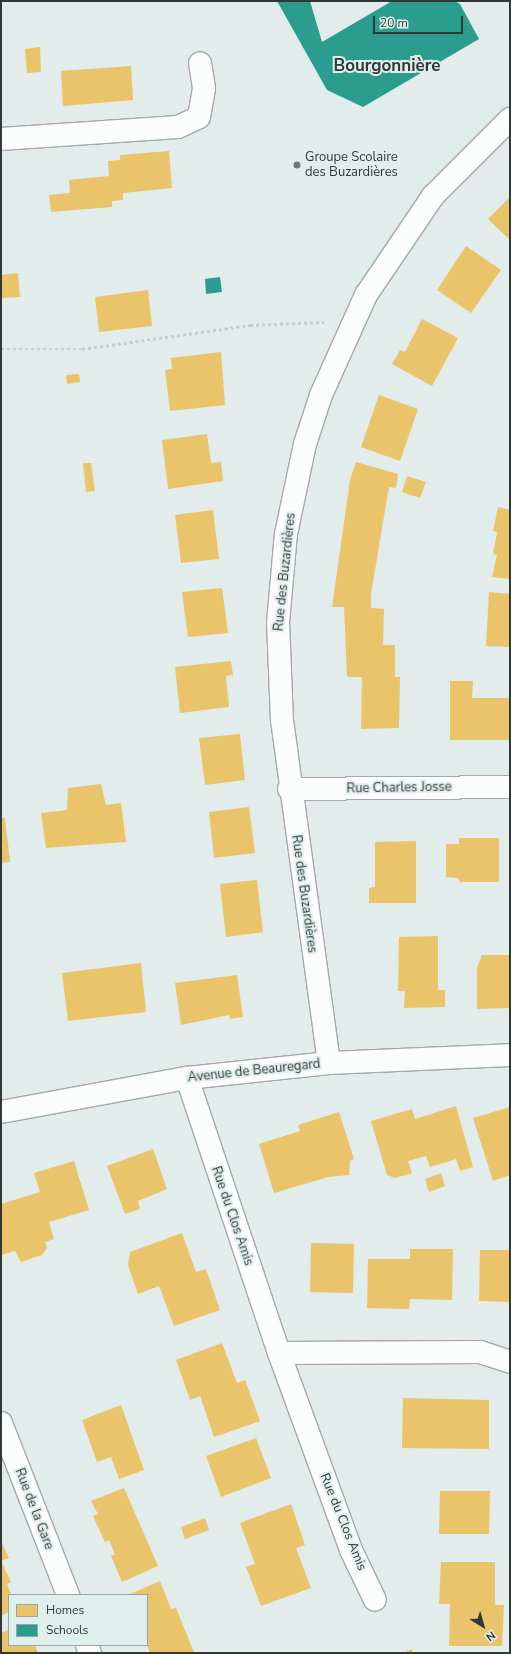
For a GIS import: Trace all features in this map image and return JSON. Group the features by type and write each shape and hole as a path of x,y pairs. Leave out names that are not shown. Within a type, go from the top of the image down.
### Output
{"street":[{"path":"1,139 178,127 199,117 204,88 200,63"},
{"name":"Rue des Buzardières","path":"329,1063 289,789 278,623 286,534 305,444 352,321 396,245 433,196 510,120"},
{"name":"Rue Charles Josse","path":"289,789 510,786"},
{"name":"Avenue de Beauregard","path":"1,1112 188,1078 329,1063 510,1055"},
{"name":"Rue du Clos Amis","path":"188,1078 279,1353 351,1550 375,1600"},
{"path":"279,1353 480,1352 510,1362"},
{"name":"Rue de la Gare","path":"1,1423 68,1594"}],"path":[{"path":"1,348 82,349 250,325 352,321"}],"building: Homes":[{"path":"40,47 41,72 27,73 25,49"},
{"path":"131,66 133,100 63,106 61,71"},
{"path":"169,151 172,188 123,193 123,200 112,201 112,207 51,212 49,195 70,193 69,180 109,176 108,161 120,160 120,155"},
{"path":"510,197 510,240 488,219"},
{"path":"466,246 501,270 471,313 437,290"},
{"path":"18,273 20,297 1,298 1,275"},
{"path":"148,290 152,326 99,332 95,297"},
{"path":"422,319 458,338 432,386 392,364 400,350 405,352"},
{"path":"221,352 225,405 170,411 165,370 172,369 171,358"},
{"path":"79,374 80,382 67,384 66,375"},
{"path":"379,395 418,409 400,461 361,447"},
{"path":"207,434 211,463 221,462 223,481 168,489 162,440"},
{"path":"356,462 398,474 396,488 389,487 371,594 371,608 384,609 383,645 395,645 395,677 400,677 399,728 361,729 362,677 347,677 344,607 332,607 350,480"},
{"path":"83,463 91,463 95,491 86,492"},
{"path":"407,476 426,482 420,498 402,492"},
{"path":"498,507 510,510 510,579 492,577 497,555 493,554 497,532 493,531"},
{"path":"213,510 219,559 181,563 175,515"},
{"path":"222,588 228,633 188,637 182,592"},
{"path":"489,592 510,594 510,647 486,646"},
{"path":"231,661 233,675 226,676 229,707 180,713 175,667"},
{"path":"450,681 473,681 472,698 510,698 510,740 450,740"},
{"path":"240,734 245,780 205,785 199,738"},
{"path":"101,784 106,805 121,803 126,842 46,848 41,813 67,810 68,788"},
{"path":"249,807 255,853 214,858 209,812"},
{"path":"1,818 5,818 10,862 1,863"},
{"path":"459,838 499,838 499,882 460,882 458,878 446,877 446,844 459,844"},
{"path":"416,841 416,903 369,903 369,888 375,887 375,842"},
{"path":"257,880 263,932 226,937 220,884"},
{"path":"438,936 438,990 445,990 445,1007 404,1008 405,991 398,991 399,937"},
{"path":"482,955 510,955 510,1008 477,1009 477,968"},
{"path":"141,963 146,1012 68,1021 62,973"},
{"path":"237,975 243,1017 230,1019 229,1015 181,1025 175,983"},
{"path":"456,1106 473,1167 460,1171 456,1159 430,1167 426,1156 408,1161 412,1173 395,1178 387,1175 371,1121 412,1109 415,1119"},
{"path":"510,1107 510,1175 493,1181 473,1118"},
{"path":"339,1112 354,1159 350,1161 349,1175 328,1177 274,1193 259,1144 300,1131 298,1125"},
{"path":"153,1149 167,1189 138,1201 140,1209 125,1214 107,1166"},
{"path":"74,1161 89,1210 49,1222 54,1239 45,1242 47,1248 42,1255 21,1262 15,1251 1,1255 1,1204 40,1192 34,1173"},
{"path":"441,1173 445,1186 429,1192 425,1179"},
{"path":"182,1233 196,1272 206,1269 220,1310 174,1326 159,1286 138,1294 128,1265 130,1252"},
{"path":"311,1243 354,1244 353,1293 310,1292"},
{"path":"410,1249 453,1249 452,1300 410,1299 409,1309 367,1308 368,1259 410,1259"},
{"path":"480,1250 510,1250 510,1302 479,1301"},
{"path":"222,1343 237,1383 245,1380 260,1421 214,1437 200,1396 190,1400 176,1360"},
{"path":"403,1398 489,1400 489,1449 402,1448"},
{"path":"121,1405 144,1470 119,1479 111,1457 97,1462 82,1420"},
{"path":"256,1438 271,1478 221,1497 206,1456"},
{"path":"124,1488 158,1566 122,1582 111,1556 115,1554 109,1540 105,1542 93,1516 98,1514 91,1501"},
{"path":"440,1491 490,1491 489,1534 439,1534"},
{"path":"291,1504 305,1545 296,1548 311,1588 261,1606 246,1567 255,1564 240,1523"},
{"path":"205,1518 209,1530 185,1539 181,1527"},
{"path":"1,1541 9,1558 1,1561"},
{"path":"1,1561 11,1582 7,1584 11,1594 8,1594 8,1612 1,1616"},
{"path":"441,1562 495,1562 495,1605 504,1605 502,1646 449,1646 450,1604 439,1604"},
{"path":"160,1581 171,1609 176,1608 194,1652 150,1653 147,1646 148,1594 130,1594"},
{"path":"8,1630 8,1646 35,1646 38,1653 1,1653 1,1633"},
{"path":"412,1649 413,1653 403,1653"}],"building: Schools":[{"path":"277,1 310,1 322,42 392,1 455,1 460,4 479,39 363,107 327,90"},
{"path":"220,277 222,292 206,294 205,279"}],"place":[{"name":"Groupe Scolaire des Buzardières","path":"297,165"}],"district":[{"name":"Bourgonnière","path":"387,66"}]}
